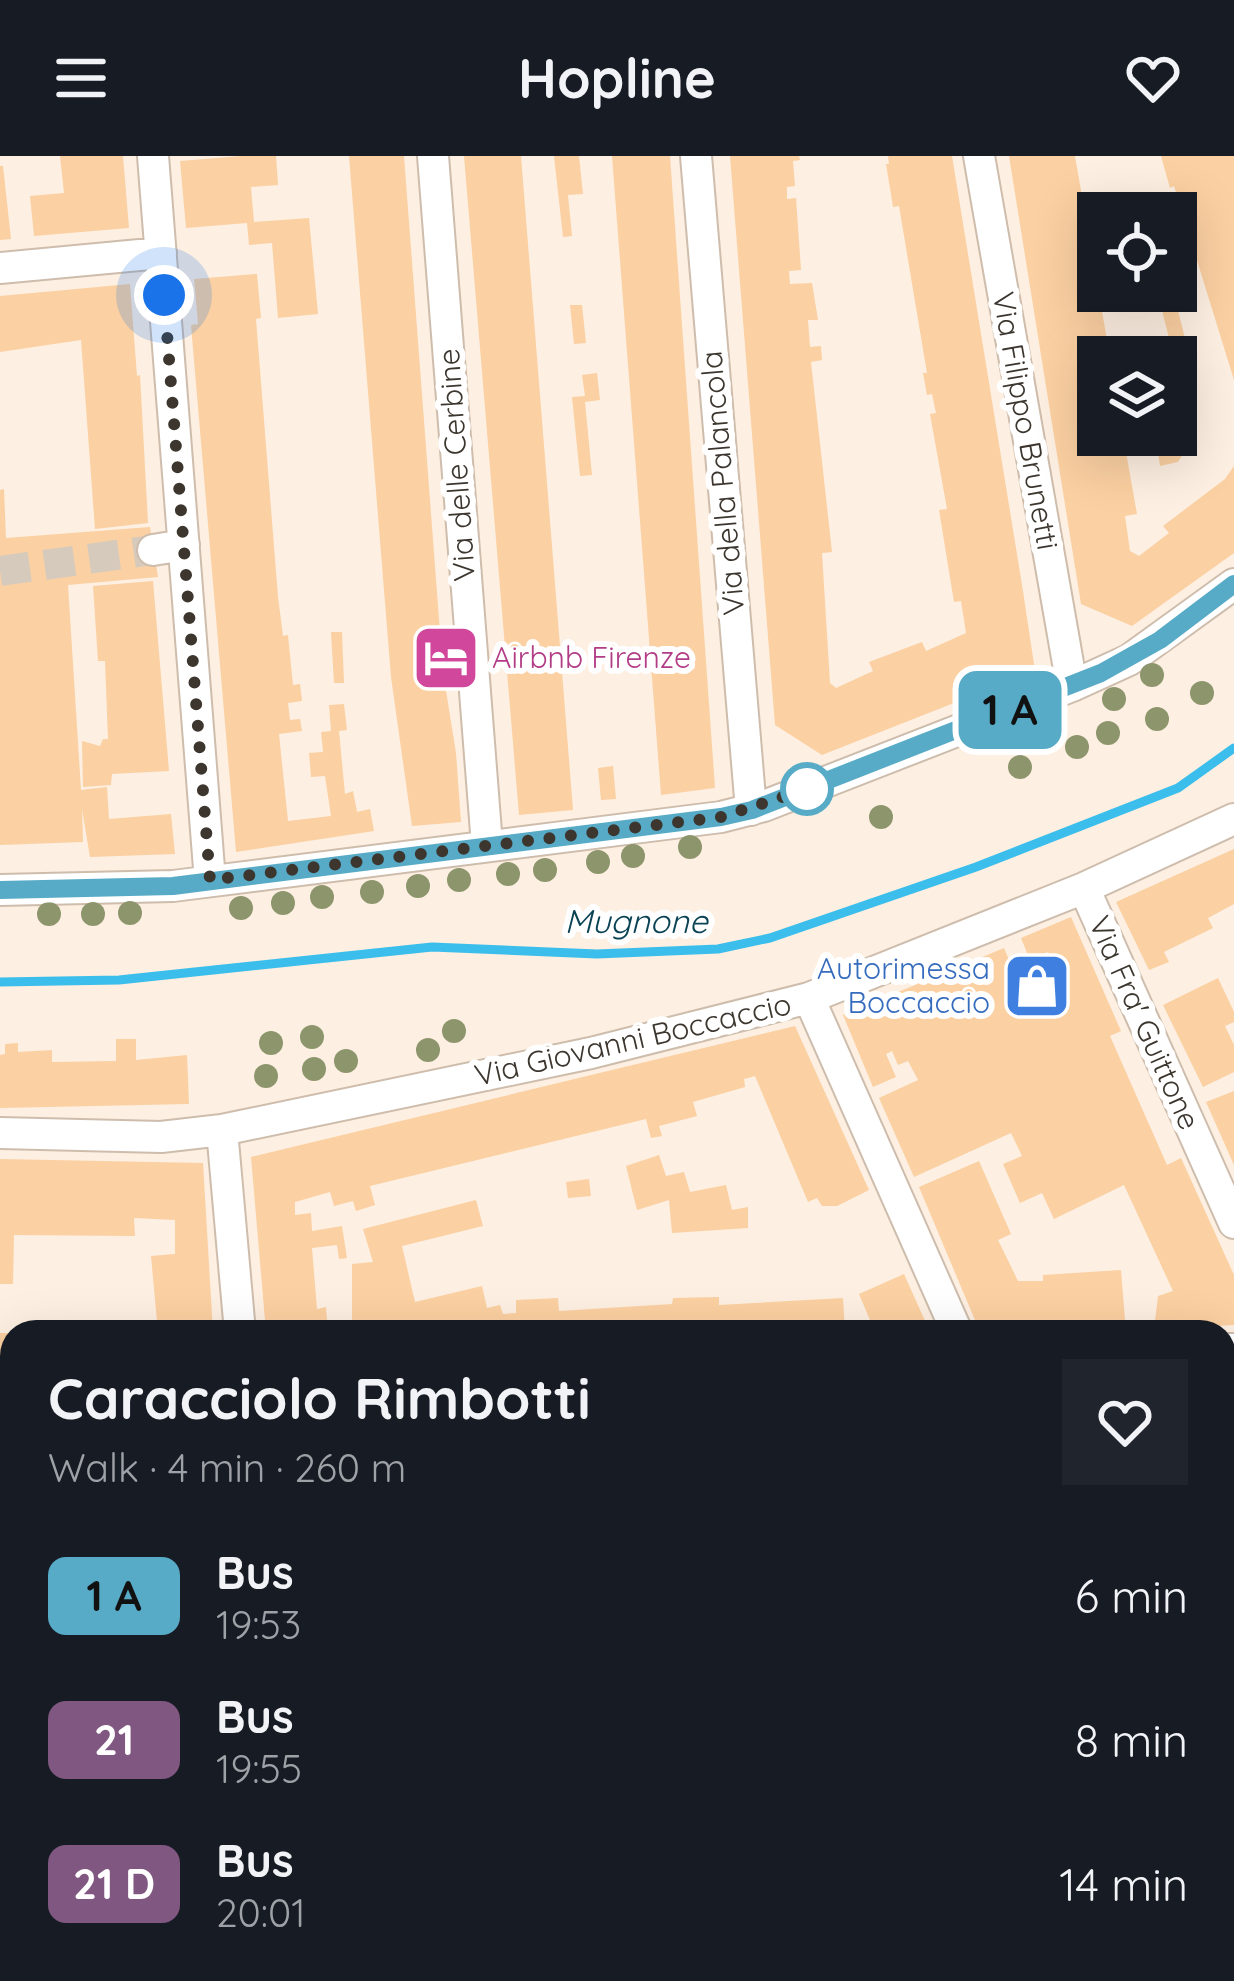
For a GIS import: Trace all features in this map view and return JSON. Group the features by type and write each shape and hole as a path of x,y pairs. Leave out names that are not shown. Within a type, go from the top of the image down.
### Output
{"street":[{"path":"153,156 161,253 168,548 210,880"},
{"name":"Via delle Cerbine","path":"434,156 487,845"},
{"name":"Via della Palancola","path":"696,156 752,810"},
{"name":"Via Filippo Brunetti","path":"979,156 1072,686"},
{"path":"0,268 161,253"},
{"path":"0,890 173,886 752,810 1072,686 1160,640 1234,584"},
{"name":"Via Giovanni Boccaccio","path":"0,1133 161,1137 222,1130 591,1053 809,998 1084,888 1234,819"},
{"name":"Via Fra' Guittone","path":"1084,888 1234,1223"},
{"path":"809,998 952,1320"},
{"path":"222,1130 238,1320"}],"building":[{"path":"60,156 123,156 129,228 34,236 30,196 64,193"},
{"path":"276,156 278,185 251,187 254,222 309,218 318,314 278,318 272,243 249,245 247,223 186,228 180,161"},
{"path":"349,156 404,156 443,672 461,822 412,826 391,677"},
{"path":"464,156 521,156 573,810 519,815"},
{"path":"554,156 579,156 583,194 568,195 572,236 563,237"},
{"path":"612,156 670,156 715,788 661,795"},
{"path":"730,156 799,156 800,160 793,161 795,186 787,187 787,199 796,198 801,270 789,271 790,284 812,283 818,320 808,320 810,347 821,346 822,360 811,362 832,552 822,553 830,683 836,688 873,671 869,662 922,642 926,651 966,633 961,601 954,602 939,510 947,509 930,414 936,413 932,394 927,395 888,156 952,156 1023,591 1035,671 822,755 775,725"},
{"path":"1009,156 1075,156 1081,192 1077,192 1077,312 1102,312 1106,336 1077,336 1077,456 1127,456 1137,514 1125,516 1130,551 1139,556 1169,533 1163,526 1225,479 1234,466 1234,553 1132,626 1081,604"},
{"path":"1161,156 1234,156 1234,380 1197,260 1197,192 1170,188"},
{"path":"0,166 11,239 0,240"},
{"path":"257,274 261,318 256,319 278,597 293,685 300,684 302,701 288,703 290,720 300,719 302,731 279,734 288,821 331,816 325,776 311,777 309,753 323,752 321,732 331,731 329,705 344,704 347,730 339,731 345,794 353,791 357,812 370,809 374,831 236,852 191,325 198,324 194,279"},
{"path":"130,284 148,523 95,529 81,340 0,352 0,296"},
{"path":"570,305 582,305 586,343 574,344"},
{"path":"1162,312 1178,312 1184,336 1168,336"},
{"path":"597,373 600,400 585,402 592,475 580,476 572,397 585,396 582,375"},
{"path":"1158,456 1182,456 1178,462 1160,466"},
{"path":"4,489 6,538 150,527 158,577 68,585 81,790 107,787 109,819 171,814 175,854 90,857 82,809 83,842 0,845 0,490"},
{"path":"153,581 169,771 112,774 111,785 83,787 82,741 100,746 108,739 105,661 98,661 93,586"},
{"path":"331,632 342,632 344,683 334,683"},
{"path":"613,766 616,799 601,800 598,768"},
{"path":"1234,849 1234,904 1208,918 1213,928 1164,952 1169,962 1149,970 1116,902"},
{"path":"1071,917 1121,1031 1110,1036 1167,1165 1181,1158 1234,1275 1234,1320 1155,1320 1158,1296 1173,1291 1124,1185 1054,1219 1042,1193 1020,1203 1003,1164 1022,1156 1011,1133 914,1177 879,1098 918,1080 908,1061 898,1065 892,1051 886,1054 896,1077 873,1087 843,1015 1004,948 1026,1001 1063,987 1048,952 1030,960 1021,938"},
{"path":"1218,978 1234,1012 1234,1022 1225,1026 1234,1045 1234,1072 1203,1087 1163,1005"},
{"path":"795,1026 869,1190 837,1206 822,1206 817,1198 808,1202 755,1076 744,1079 745,1087 693,1102 697,1116 659,1126 662,1136 651,1138 646,1119 370,1186 375,1205 356,1211 353,1201 334,1206 330,1192 295,1202 295,1215 311,1213 312,1231 342,1226 347,1258 339,1259 337,1245 312,1248 317,1309 326,1307 327,1320 265,1320 251,1157"},
{"path":"116,1039 136,1039 136,1060 187,1055 189,1104 0,1108 0,1055 5,1054 5,1044 18,1043 18,1052 52,1050 52,1062 116,1061"},
{"path":"1234,1091 1234,1165 1206,1102"},
{"path":"659,1155 666,1176 684,1172 690,1192 726,1185 732,1210 748,1207 748,1228 672,1233 669,1200 637,1210 626,1166"},
{"path":"0,1159 203,1163 212,1320 157,1320 151,1256 175,1254 175,1220 134,1218 135,1236 14,1235 13,1284 0,1284"},
{"path":"979,1161 1011,1234 998,1240 1018,1281 1121,1270 1125,1320 975,1320 919,1187"},
{"path":"589,1179 591,1196 568,1198 566,1182"},
{"path":"476,1200 483,1226 402,1246 415,1302 482,1286 487,1308 500,1305 503,1314 516,1313 516,1300 558,1298 559,1311 672,1304 673,1298 719,1297 719,1305 843,1298 844,1320 352,1320 352,1264 373,1262 363,1229"},
{"path":"904,1274 925,1320 870,1320 859,1294"}],"waterway":[{"name":"Mugnone","path":"0,982 119,980 432,947 597,954 718,949 770,938 976,867 1178,788 1234,748"}],"tunnel":[{"path":"0,571 153,550"}],"bus line":[{"path":"0,890 173,886 752,810 1101,673 1160,640 1234,584"}],"place":[{"name":"Airbnb Firenze","path":"446,658"},
{"name":"Autorimessa Boccaccio","path":"1037,986"}],"route":[{"path":"164,295 210,880 721,817 807,789"}]}
